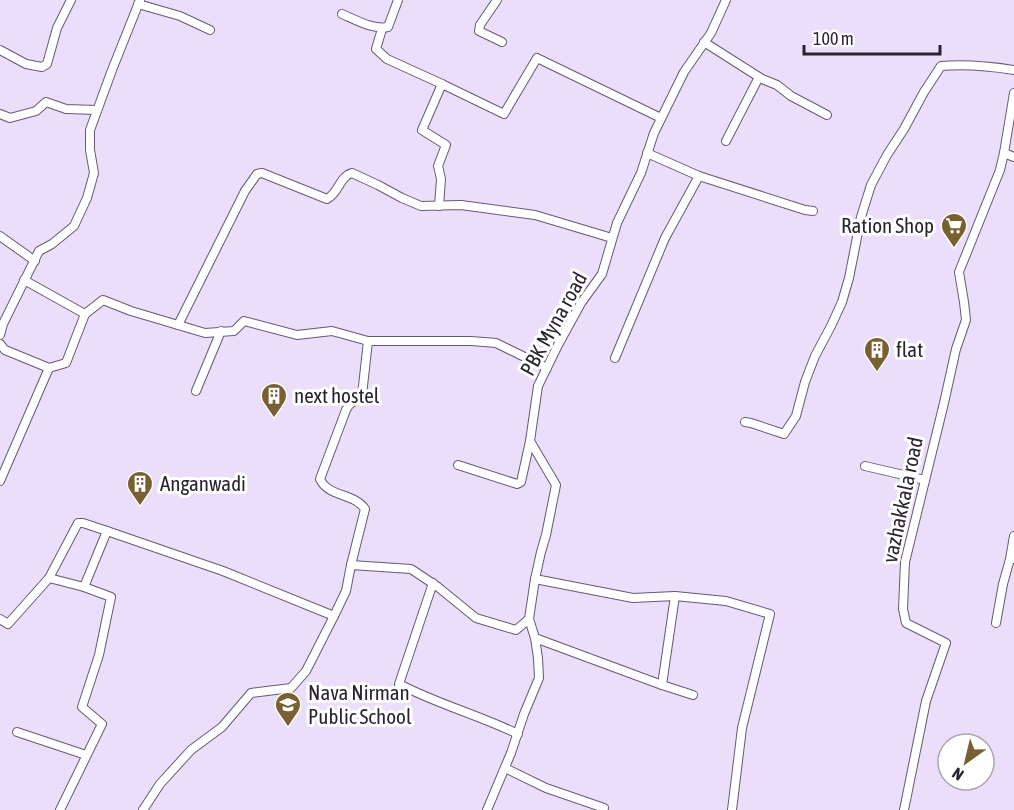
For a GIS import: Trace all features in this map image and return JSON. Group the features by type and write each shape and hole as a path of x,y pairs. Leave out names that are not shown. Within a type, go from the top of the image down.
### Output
{"street":[{"path":"0,50 26,64 42,68 47,64 57,28 72,0"},
{"path":"342,14 382,28 388,27 398,0"},
{"path":"497,0 480,25 479,31 502,42"},
{"name":"PBK Myna road","path":"458,465 517,484 521,482 538,386 581,303 602,274 617,223 641,173 654,133 684,72 711,33 726,0"},
{"path":"0,335 1,323 39,252 74,226 87,198 94,173 90,150 90,130 139,2 180,16 210,30"},
{"path":"382,28 376,49 387,59 504,114 537,58 662,118"},
{"path":"704,42 759,77 777,85 791,96 827,115"},
{"path":"745,422 784,434 796,416 815,356 842,302 861,217 871,185 941,66 969,65 1014,70"},
{"path":"726,141 759,77"},
{"path":"439,206 441,179 438,166 446,145 422,130 442,84"},
{"name":"vazhakkala road","path":"904,810 926,701 946,643 906,623 903,609 905,562 956,349 966,320 959,272 1000,170 1014,93"},
{"path":"0,114 10,118 36,111 46,102 66,109 97,110"},
{"path":"647,153 699,176 813,211"},
{"path":"1004,153 1014,158"},
{"path":"178,325 241,200 257,174 262,173 327,199 334,196 344,177 352,173 421,206 461,205 535,215 612,238"},
{"path":"615,358 665,238 699,176"},
{"path":"0,236 34,261"},
{"path":"24,280 85,314"},
{"path":"0,344 5,350 49,368 66,363 85,314 103,300 131,311 205,333 234,331 244,321 297,335 332,331 368,341 496,343 547,368"},
{"path":"196,391 221,332"},
{"path":"143,810 160,783 191,750 222,727 251,693 291,688 306,671 346,591 364,508 360,502 326,488 320,479 346,410 362,394 368,341"},
{"path":"0,481 49,368"},
{"path":"487,810 539,678 535,638 529,619 535,579 556,485 530,441"},
{"path":"865,466 925,480"},
{"path":"0,619 8,624 49,578 78,524 83,523 223,571 334,616"},
{"path":"84,587 107,531"},
{"path":"996,623 1003,584 1012,559 1014,536"},
{"path":"351,565 411,569 433,583 476,618 516,630 529,619"},
{"path":"49,578 111,597 99,655 82,706 102,724 60,810"},
{"path":"535,579 633,598 675,596 726,601 770,615 742,728 732,810"},
{"path":"433,583 399,684 421,696 518,734"},
{"path":"662,685 675,596"},
{"path":"535,638 693,695"},
{"path":"17,732 86,755"},
{"path":"505,768 560,794 604,808"}],"place":[{"name":"Ration Shop","path":"954,249"},
{"name":"flat","path":"877,373"},
{"name":"next hostel","path":"274,419"},
{"name":"Anganwadi","path":"140,507"},
{"name":"Nava Nirman Public School","path":"288,728"}]}
